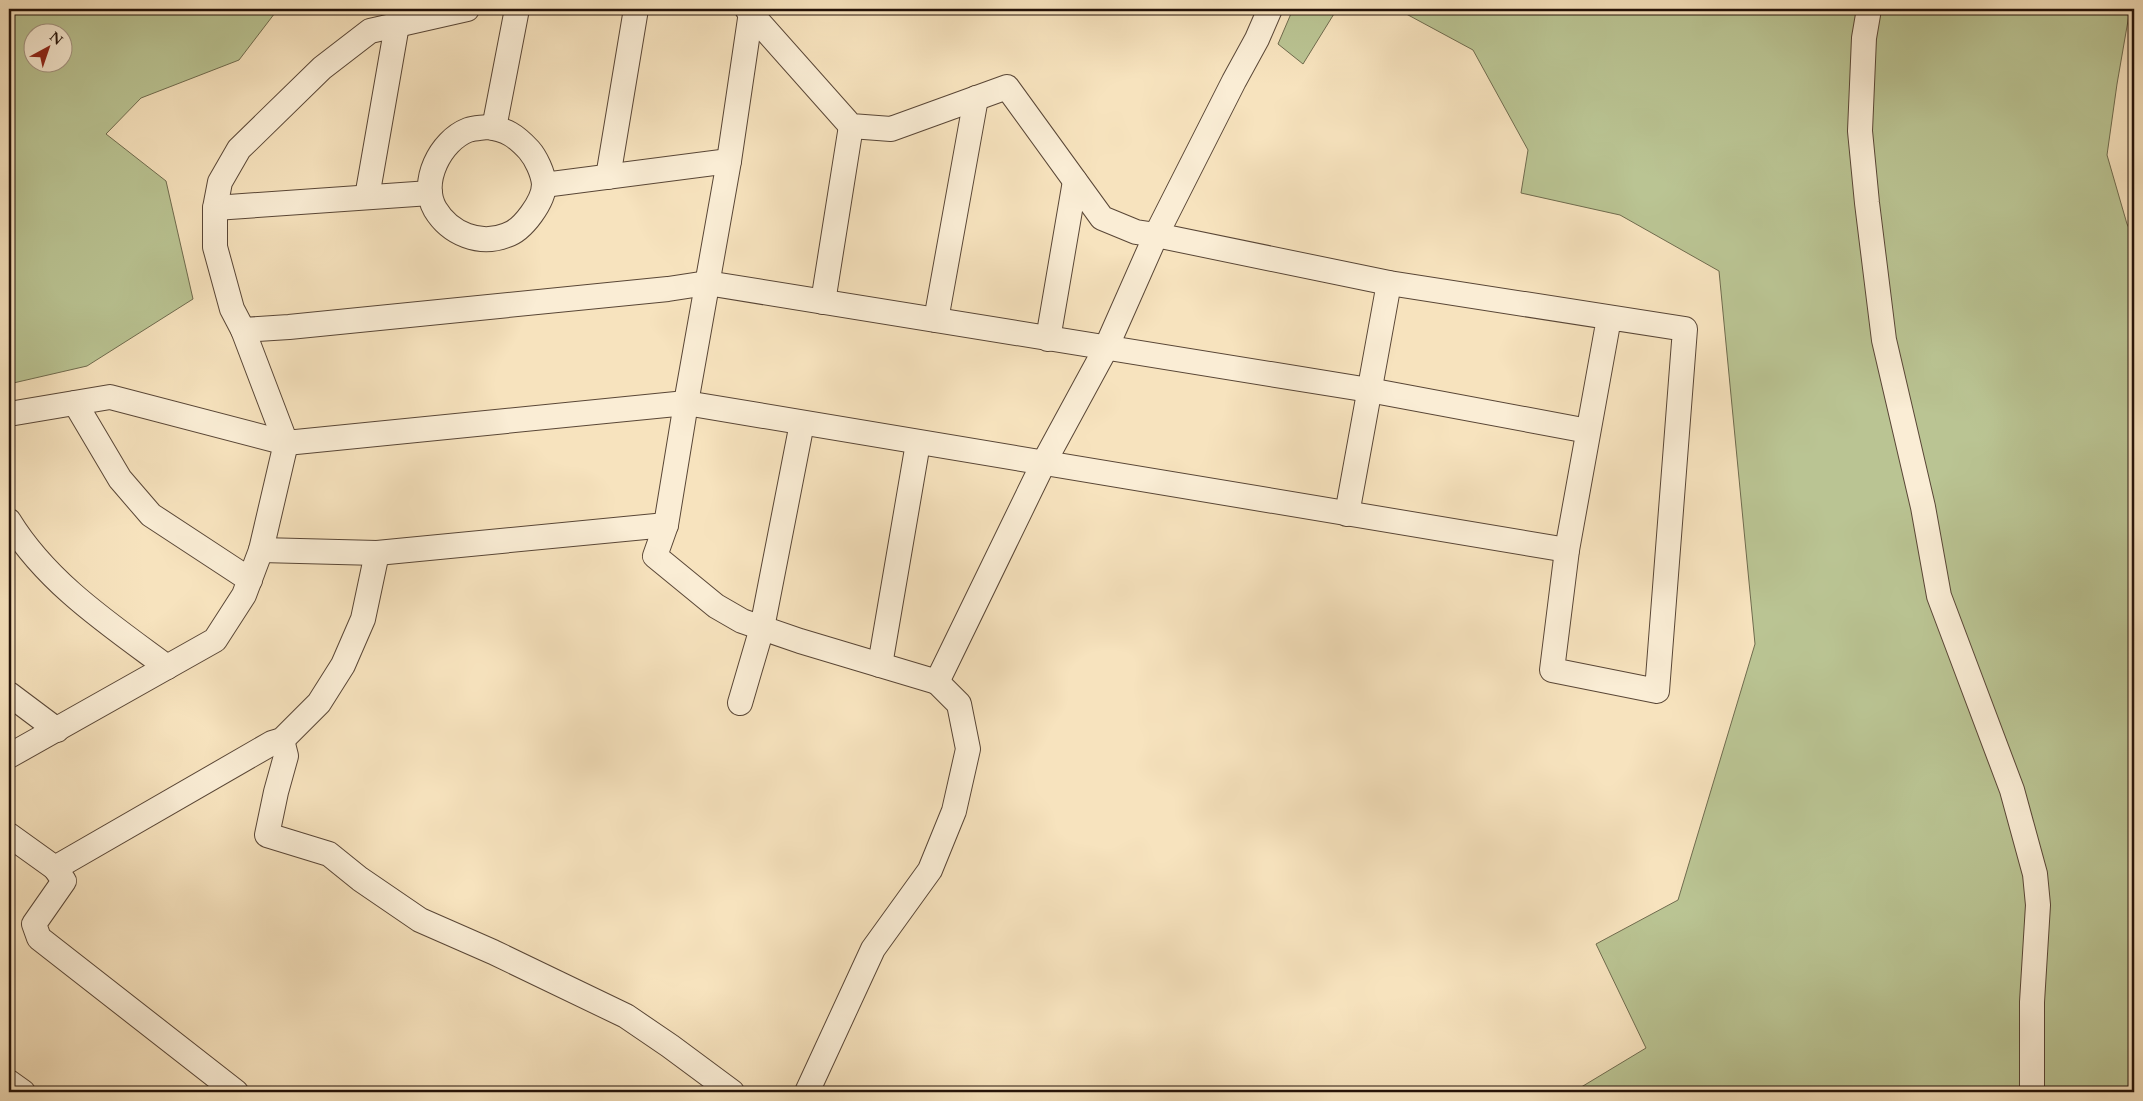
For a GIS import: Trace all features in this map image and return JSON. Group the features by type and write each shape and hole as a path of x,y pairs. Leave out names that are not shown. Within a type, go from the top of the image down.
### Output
{"street":[{"path":"9,756 215,640 244,595 250,580 261,550 286,443 243,330 232,309 215,247 215,208 220,182 240,149 322,68 370,31 467,9"},
{"path":"494,128 517,9"},
{"path":"608,177 636,9"},
{"path":"937,682 1043,464 1106,348 1156,235 1234,80 1257,39 1270,9"},
{"path":"1869,9 1864,38 1860,130 1866,203 1884,340 1923,507 1939,596 2012,790 2035,874 2038,905 2032,1002 2032,1092"},
{"path":"749,11 851,126 891,129 1007,87 1102,218 1136,232 1389,283 1686,329 1657,691 1552,670 1567,550 1608,318"},
{"path":"749,11 730,161 707,283 666,525 655,556 716,606 742,620 762,628 937,682 959,704 968,749 954,810 930,870 873,949 807,1092"},
{"path":"366,197 397,25"},
{"path":"936,320 976,98"},
{"path":"487,126 505,129 525,146 534,156 544,185 537,206 524,223 509,235 488,240 465,236 450,226 439,216 430,193 432,171 440,154 452,139 468,130 487,126"},
{"path":"823,302 851,126"},
{"path":"544,185 730,161"},
{"path":"1048,339 1076,181"},
{"path":"215,208 430,193"},
{"path":"243,330 668,289 707,283 1369,390 1588,431"},
{"path":"1347,514 1389,283"},
{"path":"9,414 110,397 286,443 686,403 1567,550"},
{"path":"75,403 120,479 151,515 250,580"},
{"path":"740,703 762,628 802,423"},
{"path":"880,665 918,443"},
{"path":"9,520 22,541 76,599 166,667"},
{"path":"261,550 377,553 666,525"},
{"path":"55,868 282,740 319,703 343,665 363,619 377,553"},
{"path":"9,694 57,730"},
{"path":"282,740 286,756 267,835 328,854 360,879 420,920 493,952 626,1016 732,1092"},
{"path":"9,834 55,868 64,881 34,924 39,938 236,1092"},
{"path":"9,1082 23,1092"}],"green space":[{"path":"9,9 278,9 239,60 141,98 106,134 166,181 193,299 87,366 9,384"},
{"path":"1293,9 1337,9 1303,64 1278,44"},
{"path":"1397,9 2130,9 2107,155 2127,224 2134,238 2134,1092 1573,1092 1646,1048 1596,944 1678,900 1755,644 1719,271 1620,215 1521,193 1528,150 1473,50"}]}
